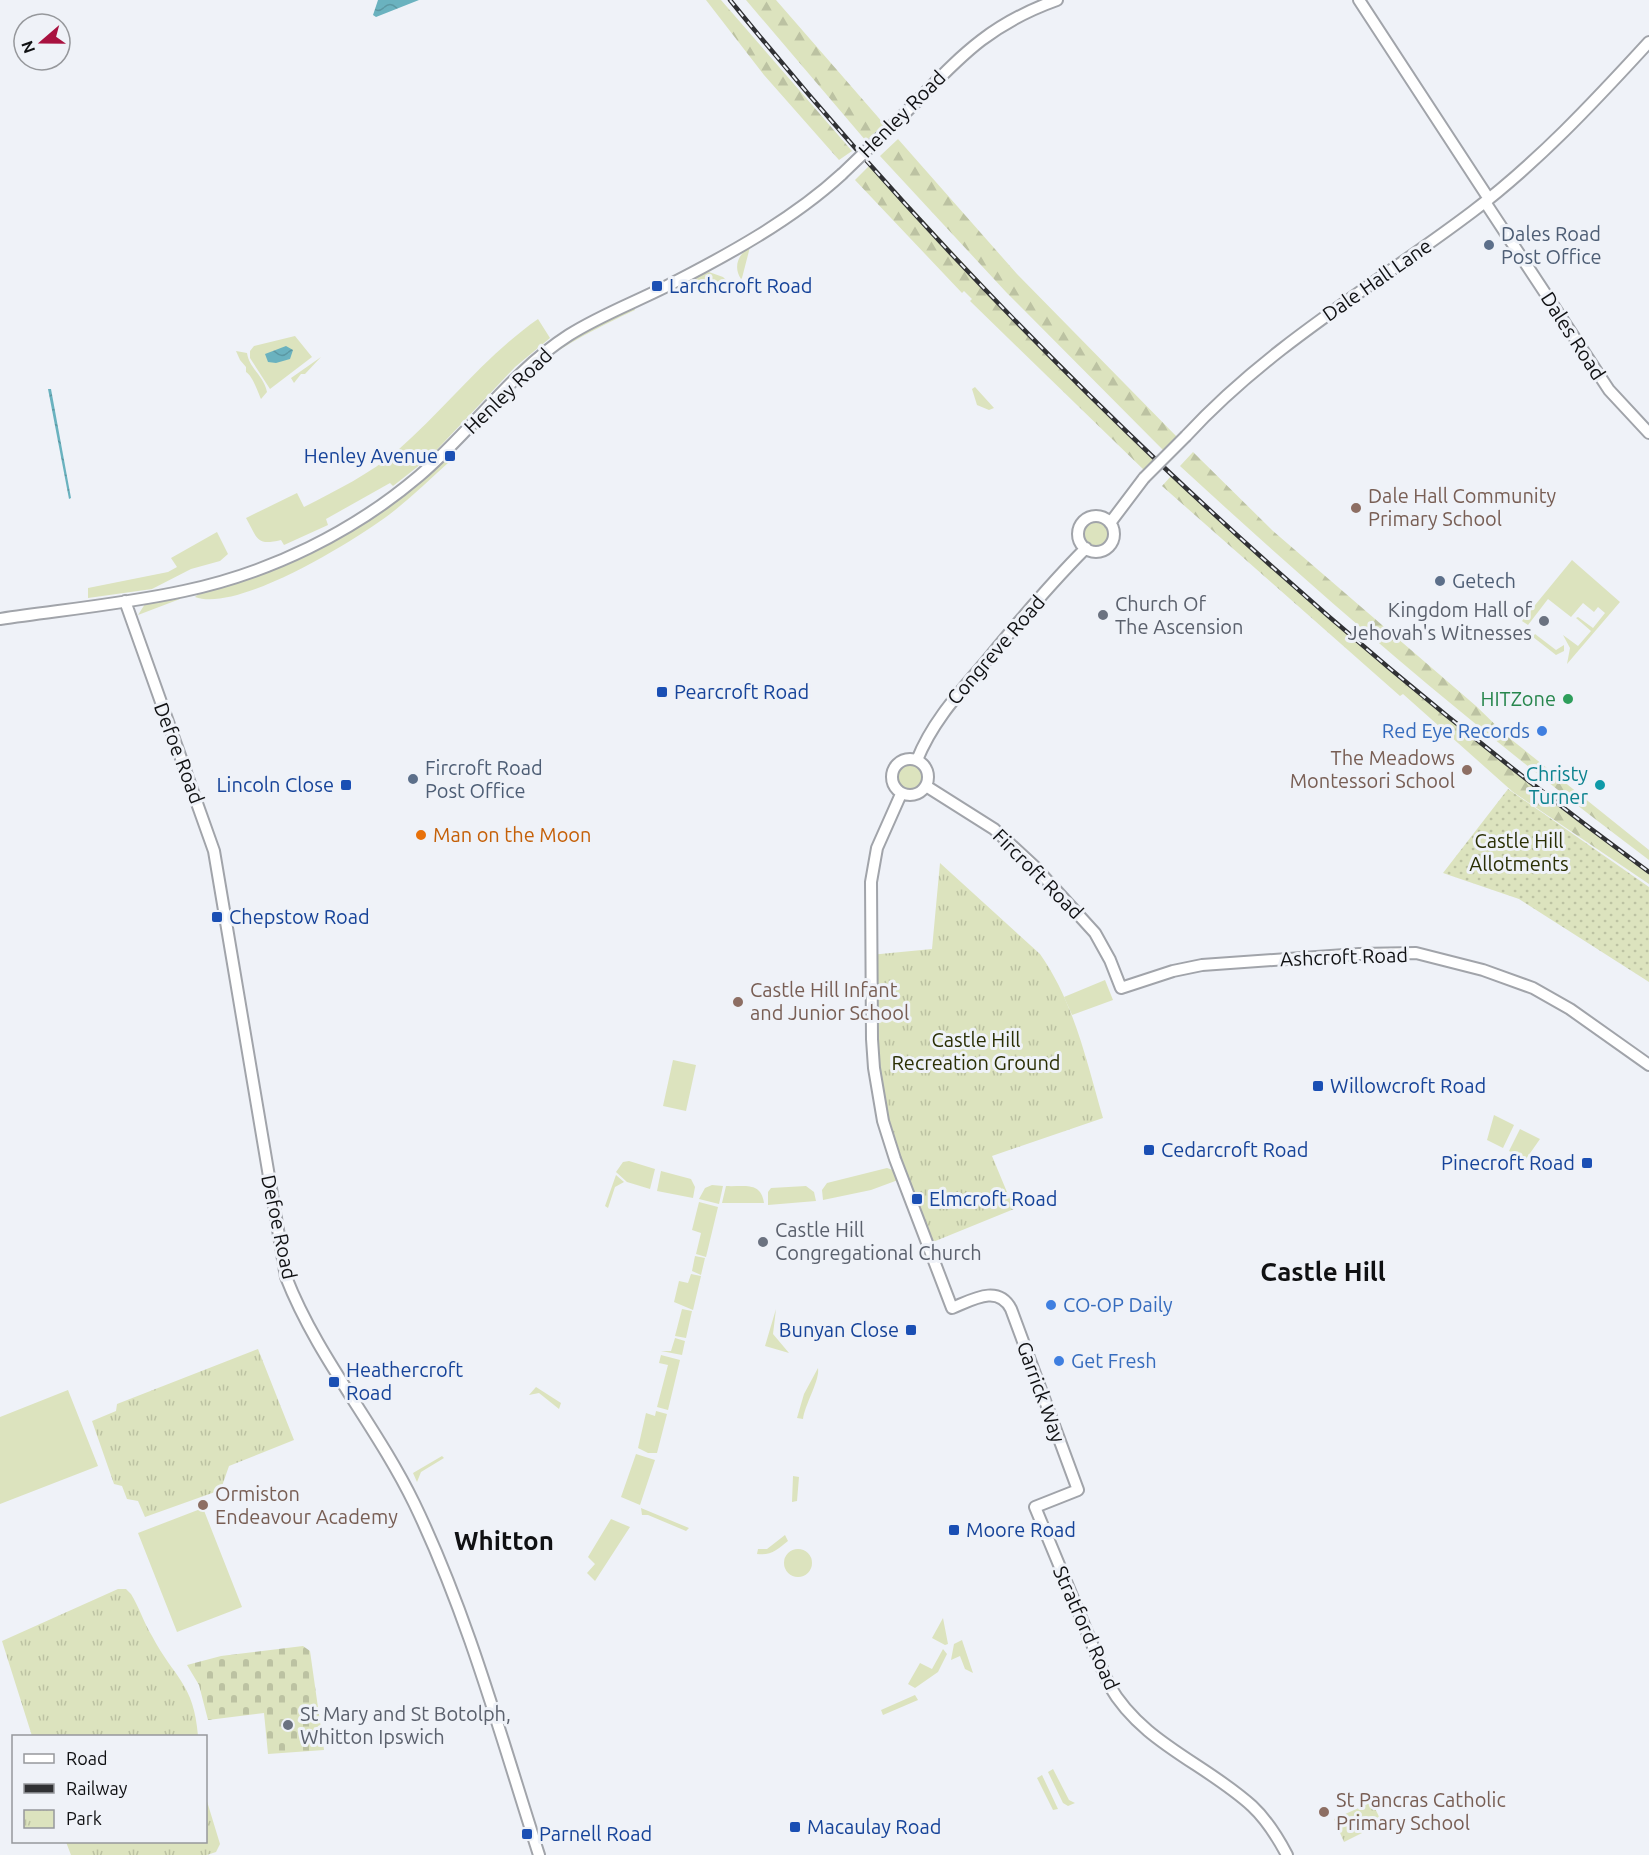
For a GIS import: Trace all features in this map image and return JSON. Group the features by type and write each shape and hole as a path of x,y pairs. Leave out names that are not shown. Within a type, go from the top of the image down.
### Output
{"street":[{"name":"Henley Road","path":"0,619 186,591 254,570 301,551 353,524 387,501 436,461 512,381 551,347 593,321 718,258 793,212 842,174 963,53 984,35 1015,16 1057,0"},
{"name":"Dales Road","path":"1359,0 1608,390 1649,432"},
{"name":"Dale Hall Lane","path":"1110,523 1144,478 1248,373 1487,201 1560,135 1649,42"},
{"path":"1100,516 1110,523 1113,531 1110,544 1101,550 1086,548 1078,535 1084,520 1100,516"},
{"name":"Congreve Road","path":"916,760 933,728 953,698 1024,615 1086,548"},
{"name":"Defoe Road","path":"125,601 214,851 286,1277 302,1311 390,1459 424,1524 462,1619 539,1855"},
{"path":"902,760 916,760 927,771 926,786 915,795 901,794 893,786 892,771 902,760"},
{"name":"Fircroft Road","path":"926,786 994,829 1029,861 1095,933 1122,988"},
{"name":"Garrick Way","path":"901,794 879,843 871,882 872,1039 874,1068 883,1121 952,1308 986,1295 1001,1296 1011,1309 1077,1490 1035,1507"},
{"name":"Ashcroft Road","path":"1122,988 1173,971 1202,965 1359,954 1416,953 1484,970 1533,988 1570,1009 1649,1065"},
{"name":"Stratford Road","path":"1035,1507 1098,1663 1119,1702 1143,1728 1252,1807 1275,1834 1287,1855"}],"green space":[{"path":"706,0 721,0 852,151 839,160 764,75"},
{"path":"746,0 776,0 884,124 866,141"},
{"path":"898,139 1017,274 1178,438 1165,452 1006,292 880,156"},
{"path":"871,164 1008,311 1157,460 1146,472 970,301 972,299 964,291 962,293 855,180"},
{"path":"750,247 741,279 737,270 738,261 742,253"},
{"path":"709,272 723,277 731,285 708,282 691,291 686,281"},
{"path":"634,307 635,310 577,339 537,366 471,434 506,393 522,378 539,364 575,339"},
{"path":"538,319 550,338 515,367 430,457 393,486 390,483 326,519 328,525 284,545 281,540 267,542 256,536 246,518 297,493 304,507 376,467 416,434 501,349"},
{"path":"295,336 312,357 270,389 250,358 250,351 254,346"},
{"path":"236,351 247,353 263,381 267,392 261,399 253,380 246,372 246,367"},
{"path":"321,357 305,374 301,374 294,383 291,378"},
{"path":"975,387 994,408 989,410 977,405 972,389"},
{"path":"1193,452 1273,531 1476,706 1507,736 1649,850 1649,860 1468,718 1237,518 1180,466"},
{"path":"446,459 449,462 398,508 350,541 295,572 239,595 214,599 195,597 311,554 352,530 391,503"},
{"path":"1172,475 1331,618 1466,733 1649,874 1649,884 1513,792 1403,694 1400,696 1162,486"},
{"path":"1096,520 1106,523 1109,533 1106,543 1096,546 1086,543 1083,533 1086,523"},
{"path":"217,532 228,554 220,561 191,569 152,589 88,598 88,588 168,572 177,567 171,558"},
{"path":"1572,560 1620,602 1567,664 1570,648 1563,635 1578,646 1591,631 1576,618 1578,617 1593,628 1605,613 1598,607 1594,612 1583,603 1571,617 1548,599 1528,625 1522,621"},
{"path":"180,597 180,599 138,615 145,604"},
{"path":"1535,634 1556,650 1564,645 1564,651 1556,655 1533,637"},
{"path":"910,764 920,767 923,777 920,787 910,790 900,787 897,777 900,767"},
{"name":"Castle Hill Allotments","path":"1508,789 1649,887 1649,982 1519,899 1443,873"},
{"name":"Castle Hill Recreation Ground","path":"940,863 1040,954 1071,1012 1103,1118 992,1156 1014,1209 928,1244 883,1121 870,955 932,949"},
{"path":"1105,980 1113,1000 1072,1015 1064,997"},
{"path":"673,1060 696,1065 686,1111 663,1106"},
{"path":"1494,1115 1514,1125 1503,1148 1487,1140"},
{"path":"1520,1129 1540,1139 1526,1159 1509,1151"},
{"path":"629,1161 655,1169 650,1189 627,1182 616,1172 623,1162"},
{"path":"887,1168 893,1170 898,1180 871,1190 823,1200 822,1190 827,1183"},
{"path":"661,1171 691,1179 695,1187 693,1198 657,1191"},
{"path":"616,1175 624,1182 615,1187 608,1208 605,1206"},
{"path":"712,1185 723,1186 719,1204 699,1199 705,1188"},
{"path":"726,1186 755,1188 762,1196 764,1203 722,1203"},
{"path":"806,1186 814,1192 816,1201 768,1205 768,1192 771,1188"},
{"path":"699,1202 718,1207 706,1257 696,1254 701,1233 692,1230"},
{"path":"695,1256 705,1258 701,1275 692,1271"},
{"path":"691,1274 701,1276 693,1310 674,1302 679,1281 688,1283"},
{"path":"682,1309 692,1311 686,1338 675,1336"},
{"path":"776,1309 773,1334 789,1353 765,1346"},
{"path":"675,1338 685,1341 682,1355 661,1351 671,1351"},
{"path":"258,1349 294,1440 229,1466 222,1486 215,1492 145,1517 138,1501 127,1499 122,1486 114,1484 92,1421 116,1411 117,1404"},
{"path":"661,1355 680,1360 668,1410 657,1407 668,1365 659,1363"},
{"path":"818,1368 817,1379 803,1419 797,1418 804,1394"},
{"path":"536,1387 561,1403 559,1409 539,1393 529,1395"},
{"path":"68,1390 98,1466 0,1504 0,1417"},
{"path":"656,1411 667,1414 657,1453 648,1453 638,1448 646,1413 655,1416"},
{"path":"636,1454 655,1460 640,1505 621,1497"},
{"path":"442,1456 444,1458 421,1472 417,1482 413,1473"},
{"path":"793,1476 799,1477 797,1501 792,1502"},
{"path":"203,1508 242,1607 177,1632 138,1533"},
{"path":"641,1508 689,1528 686,1531 648,1515 642,1515"},
{"path":"611,1519 630,1527 595,1581 587,1573 595,1564 588,1557"},
{"path":"785,1535 788,1541 777,1549 766,1554 757,1554 758,1549 767,1549"},
{"path":"798,1549 808,1553 812,1563 808,1573 798,1577 788,1573 784,1563 788,1553"},
{"path":"118,1589 126,1589 137,1604 160,1650 187,1692 196,1718 198,1735 32,1735 2,1641"},
{"path":"943,1618 948,1644 945,1645 932,1638"},
{"path":"962,1640 973,1673 965,1669 960,1656 951,1660 954,1644"},
{"path":"303,1646 310,1651 324,1750 268,1754 264,1713 208,1720 199,1685 187,1665 221,1656"},
{"path":"943,1649 947,1654 938,1672 915,1688 908,1684 920,1663 932,1669"},
{"path":"915,1695 918,1700 883,1715 881,1710"},
{"path":"1053,1769 1069,1800 1075,1803 1068,1806 1063,1803 1048,1772"},
{"path":"1042,1775 1058,1809 1053,1810 1037,1778"},
{"path":"207,1801 220,1844 216,1852 207,1855 71,1855 66,1843 207,1843"},
{"path":"1372,1802 1382,1823 1344,1842 1334,1819"}],"water":[{"path":"378,0 419,0 376,17 373,15"},
{"path":"286,346 293,350 290,359 276,363 268,362 265,354"},
{"path":"48,389 51,389 71,498 69,499"}],"railway":[{"path":"730,0 831,121 937,239 1047,354 1162,465 1279,573 1400,677 1524,777 1649,872"}],"place":[{"name":"Dales Road Post Office","path":"1489,245"},
{"name":"Larchcroft Road","path":"657,286"},
{"name":"Henley Avenue","path":"450,456"},
{"name":"Dale Hall Community Primary School","path":"1356,508"},
{"name":"Getech","path":"1440,581"},
{"name":"Church Of The Ascension","path":"1103,615"},
{"name":"Kingdom Hall of Jehovah's Witnesses","path":"1544,621"},
{"name":"Pearcroft Road","path":"662,692"},
{"name":"HITZone","path":"1568,699"},
{"name":"Red Eye Records","path":"1542,731"},
{"name":"The Meadows Montessori School","path":"1467,770"},
{"name":"Fircroft Road Post Office","path":"413,779"},
{"name":"Lincoln Close","path":"346,785"},
{"name":"Christy Turner","path":"1600,785"},
{"name":"Man on the Moon","path":"421,835"},
{"name":"Chepstow Road","path":"217,917"},
{"name":"Castle Hill Infant and Junior School","path":"738,1002"},
{"name":"Willowcroft Road","path":"1318,1086"},
{"name":"Cedarcroft Road","path":"1149,1150"},
{"name":"Pinecroft Road","path":"1587,1163"},
{"name":"Elmcroft Road","path":"917,1199"},
{"name":"Castle Hill Congregational Church","path":"763,1242"},
{"name":"CO-OP Daily","path":"1051,1305"},
{"name":"Bunyan Close","path":"911,1330"},
{"name":"Get Fresh","path":"1059,1361"},
{"name":"Heathercroft Road","path":"334,1382"},
{"name":"Ormiston Endeavour Academy","path":"203,1505"},
{"name":"Moore Road","path":"954,1530"},
{"name":"St Mary and St Botolph, Whitton Ipswich","path":"288,1725"},
{"name":"St Pancras Catholic Primary School","path":"1324,1812"},
{"name":"Macaulay Road","path":"795,1827"},
{"name":"Parnell Road","path":"527,1834"}],"district":[{"name":"Castle Hill","path":"1323,1272"},
{"name":"Whitton","path":"504,1541"}]}
